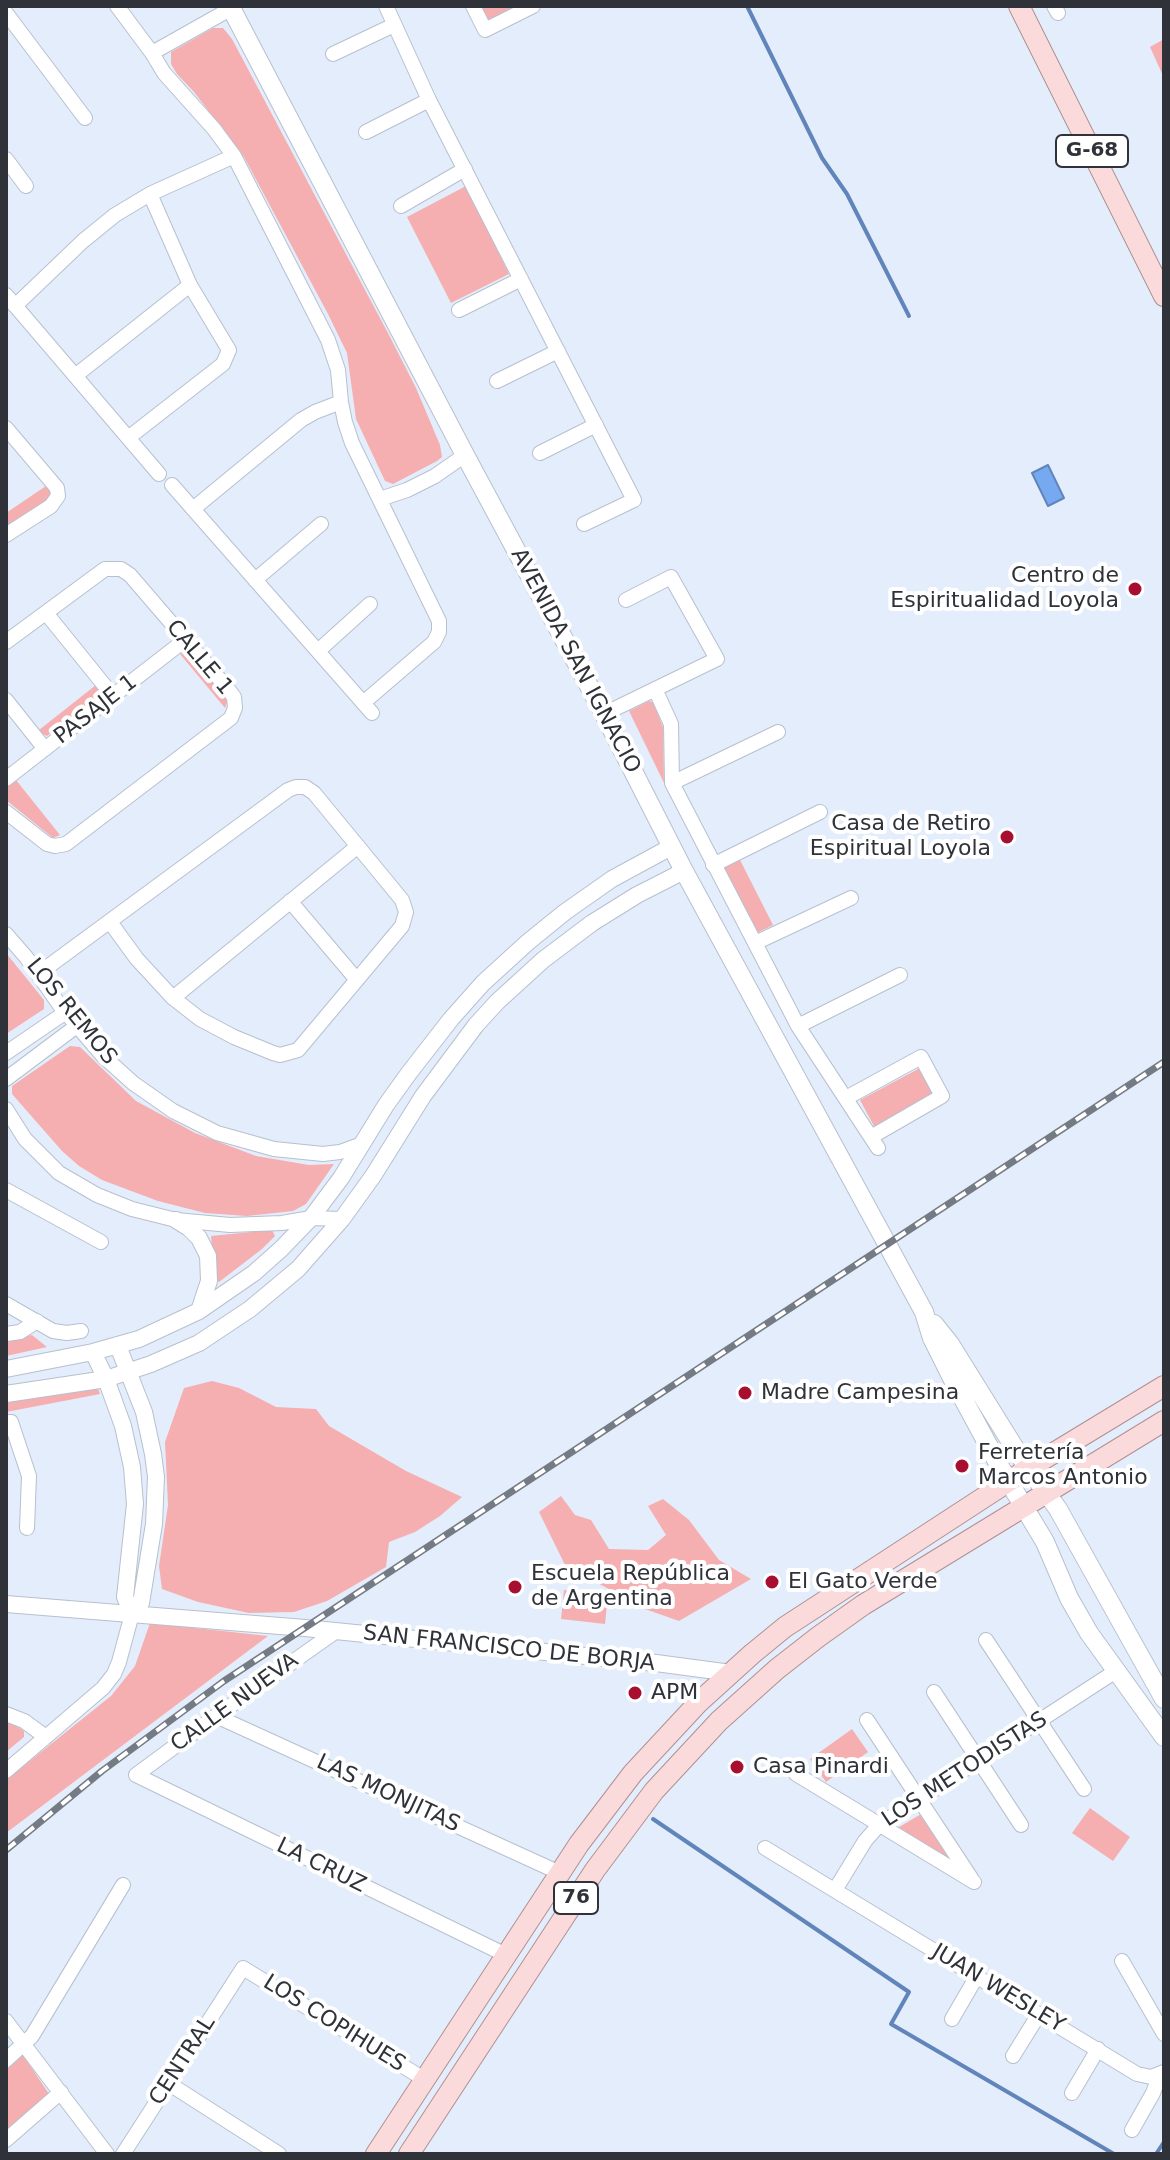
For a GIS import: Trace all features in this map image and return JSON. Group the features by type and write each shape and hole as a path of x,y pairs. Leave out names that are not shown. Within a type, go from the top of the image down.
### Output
{"main road":[{"name":"G-68","path":"1019,6 1164,296"},
{"name":"AVENIDA SAN IGNACIO","path":"233,7 671,847 924,1312 955,1353 1083,1551 1164,1699"},
{"name":"AVENIDA SAN IGNACIO","path":"924,1312 932,1338 953,1380 1045,1542 1078,1614 1164,1737"},
{"name":"76","path":"376,2154 560,1873 633,1773 699,1702 785,1627 1029,1468 1164,1386"},
{"name":"76","path":"409,2154 595,1870 654,1791 697,1743 768,1676 863,1605 1164,1421"}],"street":[{"path":"117,6 164,73 234,156 328,340 338,370 341,402 352,443 439,621 439,632 434,642 368,708 172,485"},
{"path":"377,6 394,25"},
{"path":"386,6 429,100 634,500 584,524"},
{"path":"473,6 485,30 533,6"},
{"path":"152,53 233,7"},
{"path":"6,13 85,118"},
{"path":"333,54 394,25"},
{"path":"366,132 429,100"},
{"path":"159,474 11,301 115,215 150,194 234,156"},
{"path":"6,159 26,186"},
{"path":"401,206 465,169"},
{"path":"128,438 223,364 229,350 190,285 150,194"},
{"path":"459,310 521,279"},
{"path":"75,376 190,285"},
{"path":"497,381 558,351"},
{"path":"193,509 301,420 341,402"},
{"path":"540,453 596,425"},
{"path":"6,428 57,488 58,496 51,506 6,535"},
{"path":"380,499 435,476 465,455"},
{"path":"255,580 321,524"},
{"name":"CALLE 1","path":"6,642 105,569 116,568 130,575 234,697 235,708 231,718 66,844 47,844 6,812"},
{"path":"604,714 717,659 671,577 626,600"},
{"path":"318,651 370,604"},
{"path":"46,613 113,696"},
{"name":"PASAJE 1","path":"6,779 185,640"},
{"path":"655,689 671,724 672,783 798,1026 874,1142 942,1096 921,1057 846,1098"},
{"path":"6,700 45,749"},
{"path":"672,783 778,732"},
{"path":"38,974 296,787 305,787 314,793 402,900 406,912 402,926 298,1050 288,1054 273,1053 200,1019 173,998 137,959 110,922"},
{"path":"713,865 820,812"},
{"path":"173,998 358,846"},
{"path":"6,1369 118,1346 160,1330 199,1311 254,1273 311,1218 341,1178 397,1088 483,983 584,898 671,847"},
{"path":"6,1394 106,1379 129,1372 186,1349 242,1314 298,1269 342,1219 423,1096 497,1002 567,941 614,909 684,871"},
{"path":"755,943 851,898"},
{"path":"290,901 357,980"},
{"name":"LOS REMOS","path":"6,934 103,1056 133,1083 173,1111 217,1133 274,1149 323,1154 362,1144"},
{"path":"528,942 533,952 543,960"},
{"path":"798,1026 900,975"},
{"path":"6,1053 66,1012"},
{"path":"451,1019 462,1024 469,1034"},
{"path":"6,1079 78,1025"},
{"path":"6,1109 36,1151 59,1173 80,1187 132,1209 203,1224 251,1225 311,1218 342,1219"},
{"path":"6,1190 101,1242"},
{"path":"176,1220 195,1233 208,1256 209,1281 199,1311"},
{"path":"6,1304 60,1332 81,1331"},
{"path":"6,1334 20,1332 37,1321"},
{"path":"6,1771 103,1688 114,1674 132,1614 141,1603 154,1524 156,1477 144,1412 118,1346"},
{"path":"93,1352 123,1426 133,1478 134,1520 125,1597 132,1614"},
{"path":"6,1422 11,1422 29,1476 27,1528"},
{"name":"SAN FRANCISCO DE BORJA","path":"6,1604 335,1632 731,1673"},
{"name":"CALLE NUEVA","path":"136,1775 335,1632"},
{"path":"986,1640 1084,1789"},
{"name":"LOS METODISTAS","path":"835,1890 865,1841 879,1825 1116,1671"},
{"path":"934,1692 1021,1825"},
{"path":"6,1714 24,1721 46,1737"},
{"name":"LAS MONJITAS","path":"216,1716 560,1873"},
{"path":"796,1774 974,1882 867,1720"},
{"name":"LA CRUZ","path":"136,1775 506,1955"},
{"name":"JUAN WESLEY","path":"765,1848 1137,2074 1147,2077 1159,2074"},
{"path":"6,2060 32,2036 123,1885"},
{"path":"1122,1961 1164,2034"},
{"name":"LOS COPIHUES","path":"243,1968 424,2079"},
{"name":"CENTRAL","path":"123,2154 243,1968"},
{"path":"952,2019 977,1976"},
{"path":"1013,2056 1039,2014"},
{"path":"6,2021 107,2154"},
{"path":"1072,2093 1098,2049"},
{"path":"1132,2130 1153,2093 1159,2074"},
{"path":"168,2083 279,2154"},
{"path":"6,2140 61,2092"}],"shaded area":[{"path":"480,6 517,6 487,21"},
{"path":"213,28 223,28 232,39 390,337 440,445 442,457 393,484 385,481 356,419 347,353 328,314 244,157 171,64 171,52"},
{"path":"1164,39 1164,78 1150,47"},
{"path":"466,186 509,274 451,303 407,217"},
{"path":"46,486 52,493 51,498 6,527 6,513"},
{"path":"185,652 228,700 225,708 180,654"},
{"path":"96,685 101,691 100,696 47,736 39,730"},
{"path":"653,702 663,727 664,783 629,711"},
{"path":"16,780 60,835 53,838 6,800 6,787"},
{"path":"740,860 773,925 757,933 724,868"},
{"path":"6,953 44,1000 44,1009 6,1034"},
{"path":"70,1046 80,1047 136,1101 195,1133 256,1156 309,1165 334,1164 306,1204 293,1211 247,1216 205,1213 158,1201 102,1180 62,1151 12,1094 12,1086"},
{"path":"920,1068 935,1096 875,1128 860,1100"},
{"path":"272,1230 275,1236 262,1249 219,1282 215,1279 211,1236"},
{"path":"32,1335 47,1347 6,1356 6,1340"},
{"path":"212,1381 239,1388 276,1407 316,1409 329,1426 406,1471 462,1497 415,1532 389,1542 386,1567 327,1601 294,1612 249,1613 198,1602 162,1589 159,1566 168,1505 165,1442 184,1388"},
{"path":"97,1385 100,1394 6,1412 6,1403"},
{"path":"561,1496 575,1515 591,1520 609,1549 648,1550 666,1535 648,1506 663,1499 689,1520 719,1560 751,1579 679,1621 645,1609 565,1565 539,1512"},
{"path":"564,1590 608,1595 605,1624 561,1619"},
{"path":"150,1623 268,1636 6,1833 6,1780 111,1696 135,1666"},
{"path":"6,1723 12,1723 24,1731 24,1737 6,1752"},
{"path":"852,1729 868,1752 826,1782 810,1759"},
{"path":"1090,1808 1130,1837 1113,1861 1072,1833"},
{"path":"923,1813 956,1866 894,1830"},
{"path":"23,2055 49,2094 6,2130 6,2070"}],"water":[{"path":"1048,465 1064,498 1048,506 1032,473"}],"waterway":[{"path":"747,6 822,158 847,194 909,316"},
{"path":"653,1819 909,1992 891,2024 1114,2154"},
{"path":"1156,2154 1164,2142"}],"railway":[{"path":"6,1850 102,1771 224,1681 1164,1062"}],"place":[{"name":"Centro de Espiritualidad Loyola","path":"1135,589"},
{"name":"Casa de Retiro Espiritual Loyola","path":"1007,837"},
{"name":"Madre Campesina","path":"745,1393"},
{"name":"Ferretería Marcos Antonio","path":"962,1466"},
{"name":"El Gato Verde","path":"772,1582"},
{"name":"Escuela República de Argentina","path":"515,1587"},
{"name":"APM","path":"635,1693"},
{"name":"Casa Pinardi","path":"737,1767"}]}
